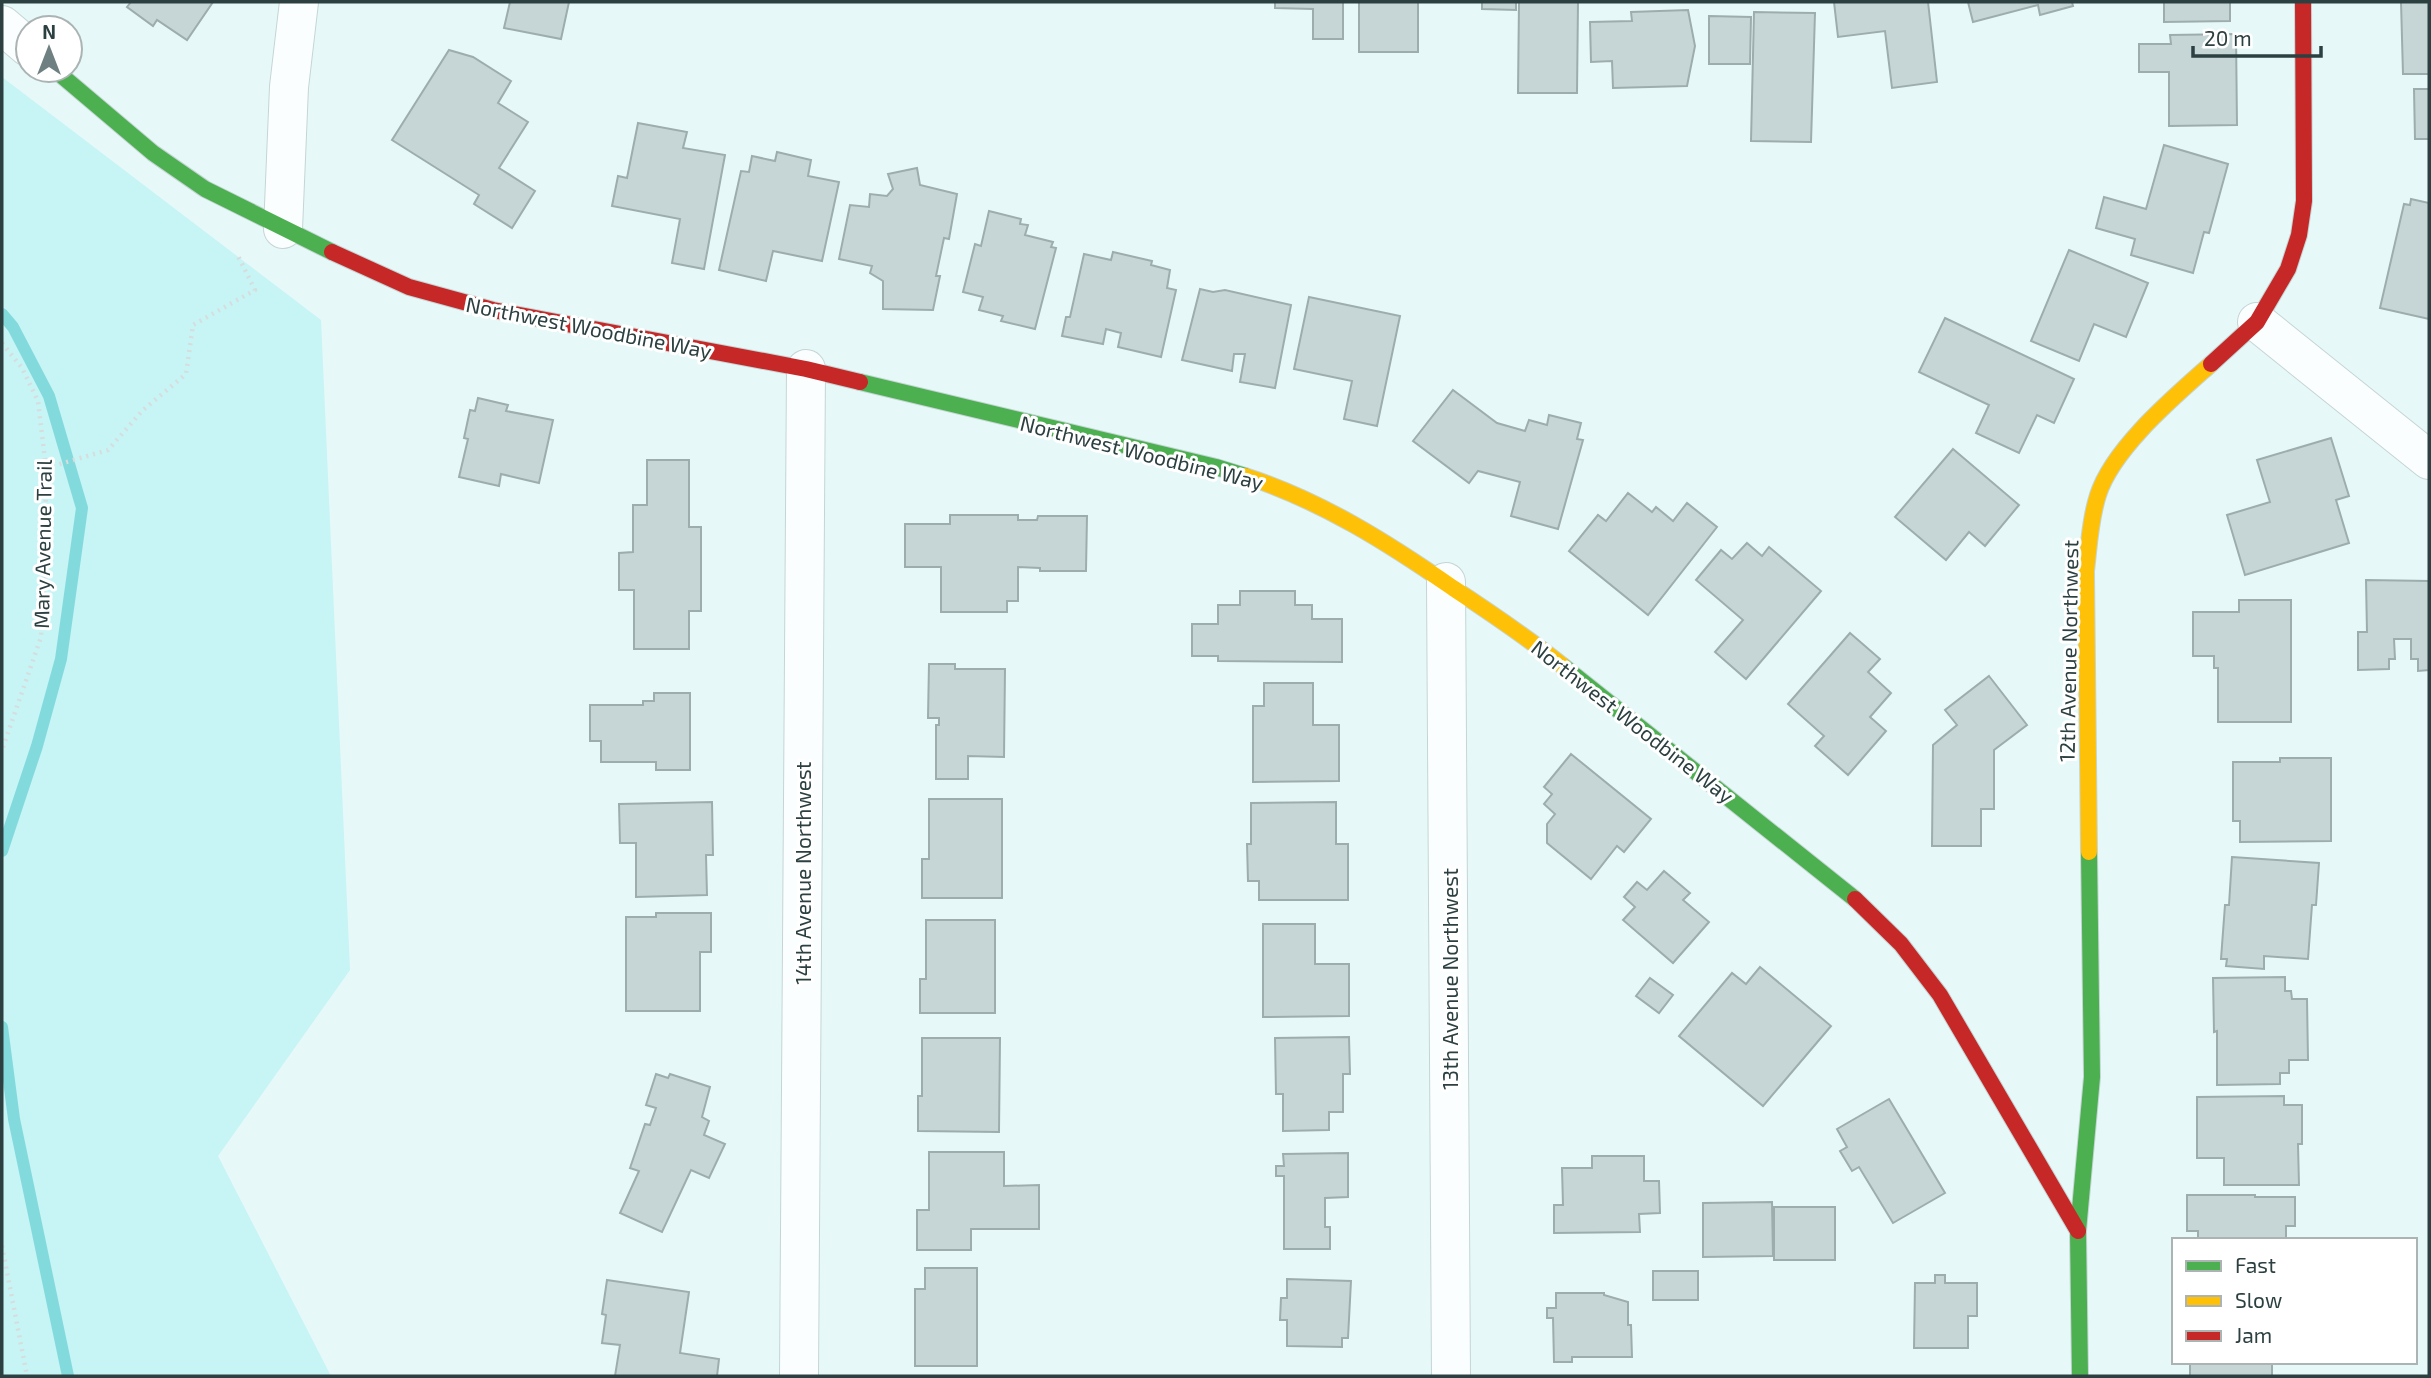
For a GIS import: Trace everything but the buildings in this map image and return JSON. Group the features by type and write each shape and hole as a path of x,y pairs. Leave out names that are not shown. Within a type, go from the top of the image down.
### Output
{"street":[{"path":"283,229 289,87 299,2"},
{"name":"12th Avenue Northwest","path":"2080,1376 2078,1231 2092,1077 2086,571 2090,531 2098,494 2113,463 2183,389 2257,322 2288,269 2299,235 2304,201 2303,2"},
{"name":"Northwest Woodbine Way","path":"72,84 153,153 205,189 283,229 409,287 493,310 806,369 1216,467 1269,484 1322,507 1386,542 1534,643 1860,903 1901,944 1940,995 2078,1231"},
{"path":"2257,322 2429,460"},
{"name":"14th Avenue Northwest","path":"799,1376 806,369"},
{"name":"13th Avenue Northwest","path":"1446,582 1451,1376"}],"path":[{"path":"46,468 108,450 143,410 186,374 193,325 255,290 233,245"},
{"name":"Mary Avenue Trail","path":"2,343 22,368 38,401 46,468 41,637 2,750"},
{"path":"2,1246 27,1376"}],"shaded area":[{"path":"2,77 321,320 350,970 218,1156 331,1376 2,1376"}],"waterway":[{"path":"2,314 13,327 49,396 82,508 61,659 37,746 2,851"},
{"path":"2,1027 14,1119 68,1376"}],"traffic: fast":[{"path":"72,84 153,153 205,189 332,252"},
{"path":"860,382 1245,476"},
{"path":"1563,666 1855,899"},
{"path":"2080,1376 2078,1231 2092,1077 2089,852"}],"traffic: slow":[{"path":"2089,852 2086,571 2095,504 2106,477 2131,442 2146,424 2211,364"},
{"path":"1245,476 1301,498 1354,524 1429,571 1563,666"}],"traffic: jam":[{"path":"2211,364 2257,322 2288,269 2299,235 2304,201 2303,2"},
{"path":"332,252 409,287 493,310 806,369 860,382"},
{"path":"1855,899 1901,944 1940,995 2078,1231"}]}
